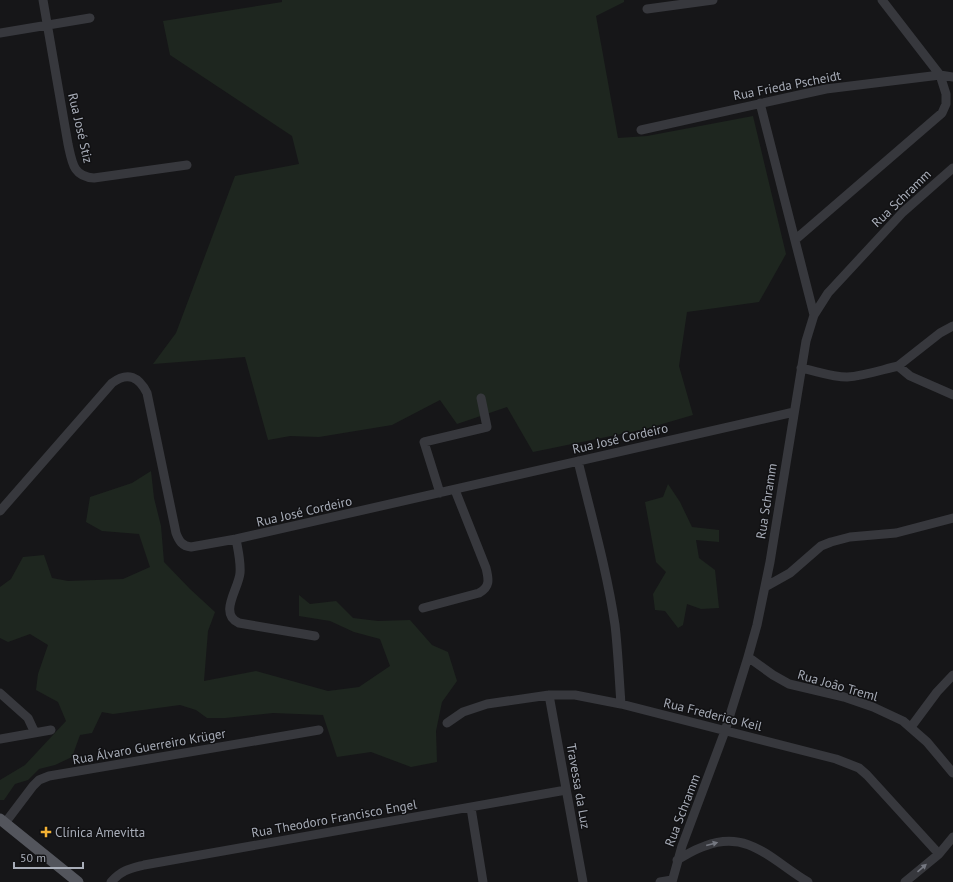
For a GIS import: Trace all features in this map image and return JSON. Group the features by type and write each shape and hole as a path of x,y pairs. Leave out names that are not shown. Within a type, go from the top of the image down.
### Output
{"main road":[{"path":"2,821 78,882"}],"street":[{"name":"Rua José Stiz","path":"43,0 68,144 71,156 78,172 82,176 94,178 187,165"},
{"path":"646,9 713,0"},
{"path":"796,239 942,113 946,104 946,94 940,75 882,0"},
{"path":"0,33 90,18"},
{"name":"Rua Frieda Pscheidt","path":"641,130 826,89 940,75 953,77"},
{"path":"760,103 796,239 814,315"},
{"name":"Rua Schramm","path":"672,881 677,860 725,731 748,656 765,587 801,368 806,341 814,315 828,293 876,240 915,200 953,168"},
{"path":"801,368 834,376 846,377 898,366 940,333 953,326"},
{"path":"898,366 910,376 953,395"},
{"name":"Rua José Cordeiro","path":"0,511 112,383 118,378 130,376 140,382 146,393 173,523 179,541 184,546 191,547 236,539 455,490 794,412"},
{"path":"440,493 424,442 487,427 480,398"},
{"path":"578,461 602,559 613,616 618,651 621,704"},
{"path":"423,608 478,593 484,590 488,585 489,580 486,568 455,490"},
{"path":"765,587 790,573 821,546 831,542 850,537 896,533 953,518"},
{"path":"236,539 240,573 239,582 231,600 231,616 234,621 315,636"},
{"name":"Rua João Treml","path":"748,656 780,680 796,686 844,697 873,707 903,721 931,747 953,773"},
{"path":"911,727 936,692 953,675"},
{"path":"0,693 28,718 35,732"},
{"name":"Rua Frederico Keil","path":"447,723 463,712 487,704 549,695 575,695 621,704 836,759 859,768 867,775 939,854"},
{"name":"Travessa da Luz","path":"549,695 583,882"},
{"path":"0,739 51,730"},
{"name":"Rua Álvaro Guerreiro Krüger","path":"2,821 39,780 49,776 319,730"},
{"name":"Rua Theodoro Francisco Engel","path":"111,882 128,869 144,865 566,790"},
{"path":"471,808 483,882"},
{"path":"905,882 939,854 953,837"},
{"path":"677,860 704,846 724,841 735,841 758,849 808,882"},
{"path":"660,882 672,881"}],"shaded area":[{"path":"282,0 624,0 624,2 596,16 618,138 647,136 753,116 786,254 759,302 687,312 679,366 693,415 645,429 533,452 507,407 457,424 440,400 392,425 319,437 290,436 268,440 245,357 153,364 176,333 235,176 299,164 292,136 170,55 163,21 282,2"},
{"path":"151,471 154,498 161,526 164,562 215,612 208,631 204,681 256,671 328,691 359,687 390,666 380,639 354,632 330,621 299,616 299,595 310,604 336,601 353,618 378,621 410,620 432,645 448,652 457,681 442,702 436,731 437,762 411,767 371,752 337,757 323,715 273,713 225,718 207,718 196,710 180,705 113,714 102,712 92,733 80,735 72,757 55,765 39,769 28,780 15,784 4,800 0,800 0,780 25,765 66,721 58,702 36,690 38,674 48,645 30,634 8,642 0,638 0,587 11,579 23,557 44,555 52,578 68,581 123,579 150,567 139,534 102,531 86,522 90,497 132,483"},
{"path":"668,484 680,502 692,527 719,530 719,542 696,540 699,558 715,570 719,608 701,609 687,604 683,625 678,628 665,611 655,610 653,594 666,572 656,562 645,502 663,497"}],"place":[{"name":"Clínica Amevitta","path":"46,832"}]}
